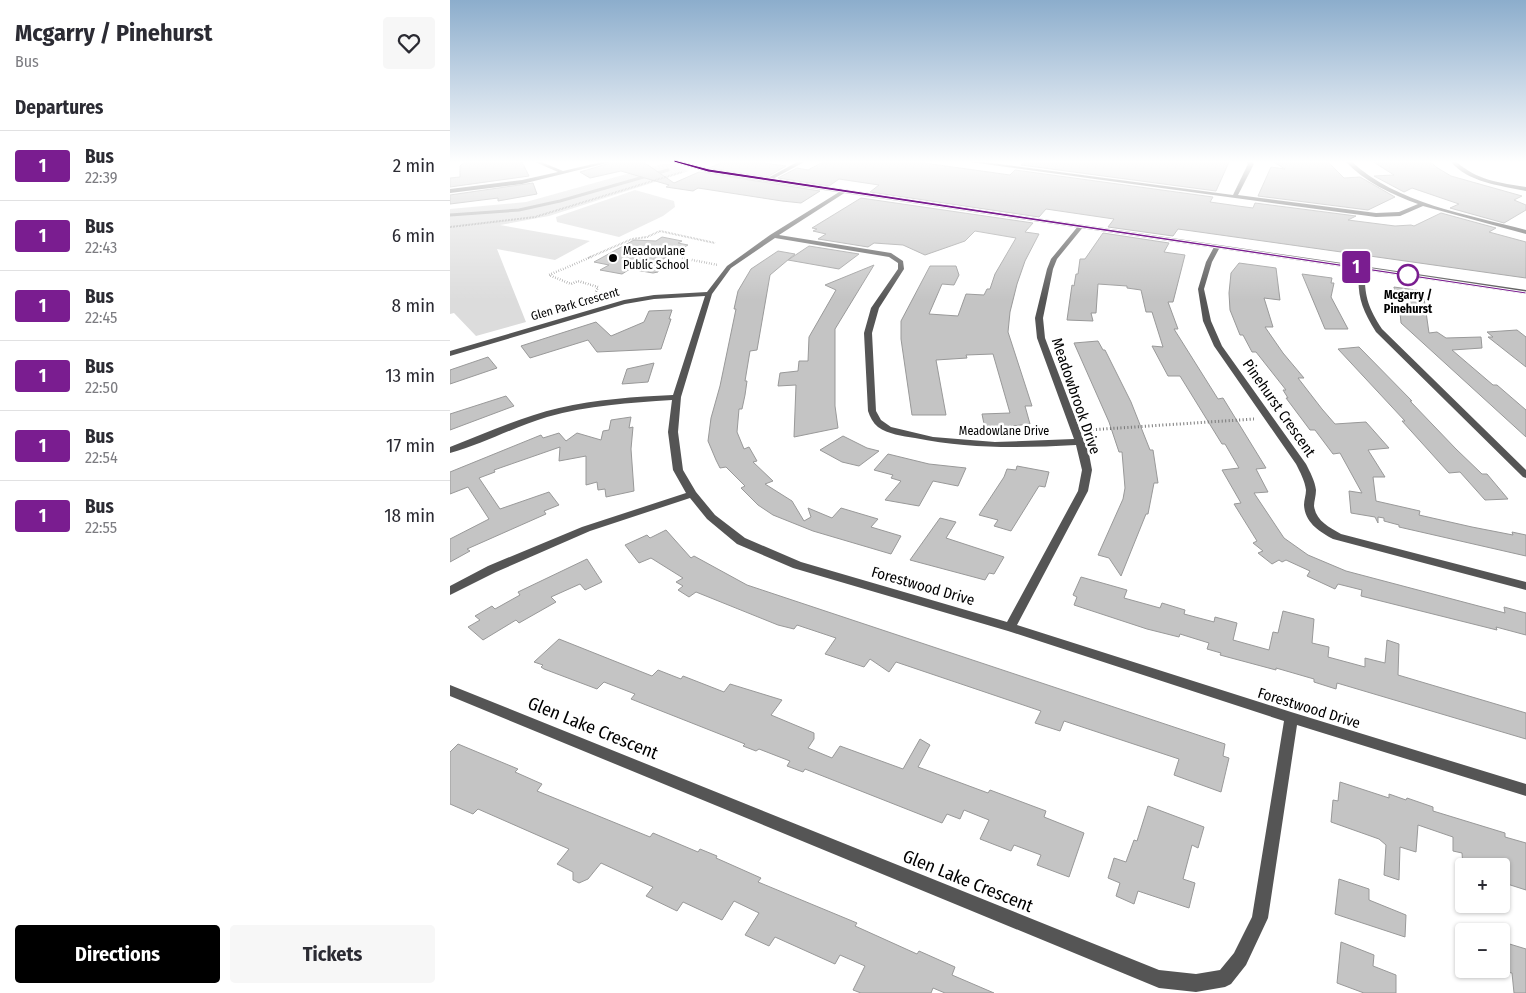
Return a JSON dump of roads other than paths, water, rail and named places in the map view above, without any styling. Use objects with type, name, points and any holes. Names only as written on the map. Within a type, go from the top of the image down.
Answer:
[{"type":"street","name":"Forestwood Drive","points":[[818,207],[772,236],[729,267],[709,294],[677,397],[673,432],[678,470],[692,494],[711,517],[741,541],[797,565],[1010,627],[1291,718],[1526,790]]},
{"type":"street","points":[[955,207],[1526,292]]},
{"type":"street","points":[[1321,207],[1387,216],[1400,214],[1415,207]]},
{"type":"street","points":[[1439,207],[1526,232]]},
{"type":"street","name":"Meadowbrook Drive","points":[[1010,627],[1083,491],[1087,470],[1079,442],[1041,338],[1039,318],[1054,259],[1081,226]]},
{"type":"street","name":"Meadowlane Drive","points":[[772,236],[891,255],[901,262],[901,269],[875,308],[868,333],[872,411],[873,418],[879,425],[891,431],[947,444],[982,446],[1079,442]]},
{"type":"street","name":"Pinehurst Crescent","points":[[1217,247],[1209,262],[1202,289],[1207,321],[1218,346],[1271,420],[1308,479],[1310,491],[1309,505],[1312,517],[1322,528],[1352,543],[1526,586]]},
{"type":"street","points":[[1362,268],[1360,290],[1364,307],[1379,330],[1526,475]]},
{"type":"street","name":"Glen Park Crescent","points":[[450,354],[624,302],[654,297],[709,294]]},
{"type":"street","points":[[450,450],[544,415],[569,409],[599,404],[677,397]]},
{"type":"street","points":[[450,591],[492,569],[586,529],[692,494]]},
{"type":"street","name":"Glen Lake Crescent","points":[[450,690],[1159,979],[1196,983],[1225,978],[1240,959],[1260,918],[1291,718]]},
{"type":"waterway","points":[[450,215],[519,210],[531,207]]},
{"type":"place","name":"Meadowlane Public School","points":[[613,258]]},
{"type":"place","name":"Mcgarry / Pinehurst","points":[[1408,275]]}]
